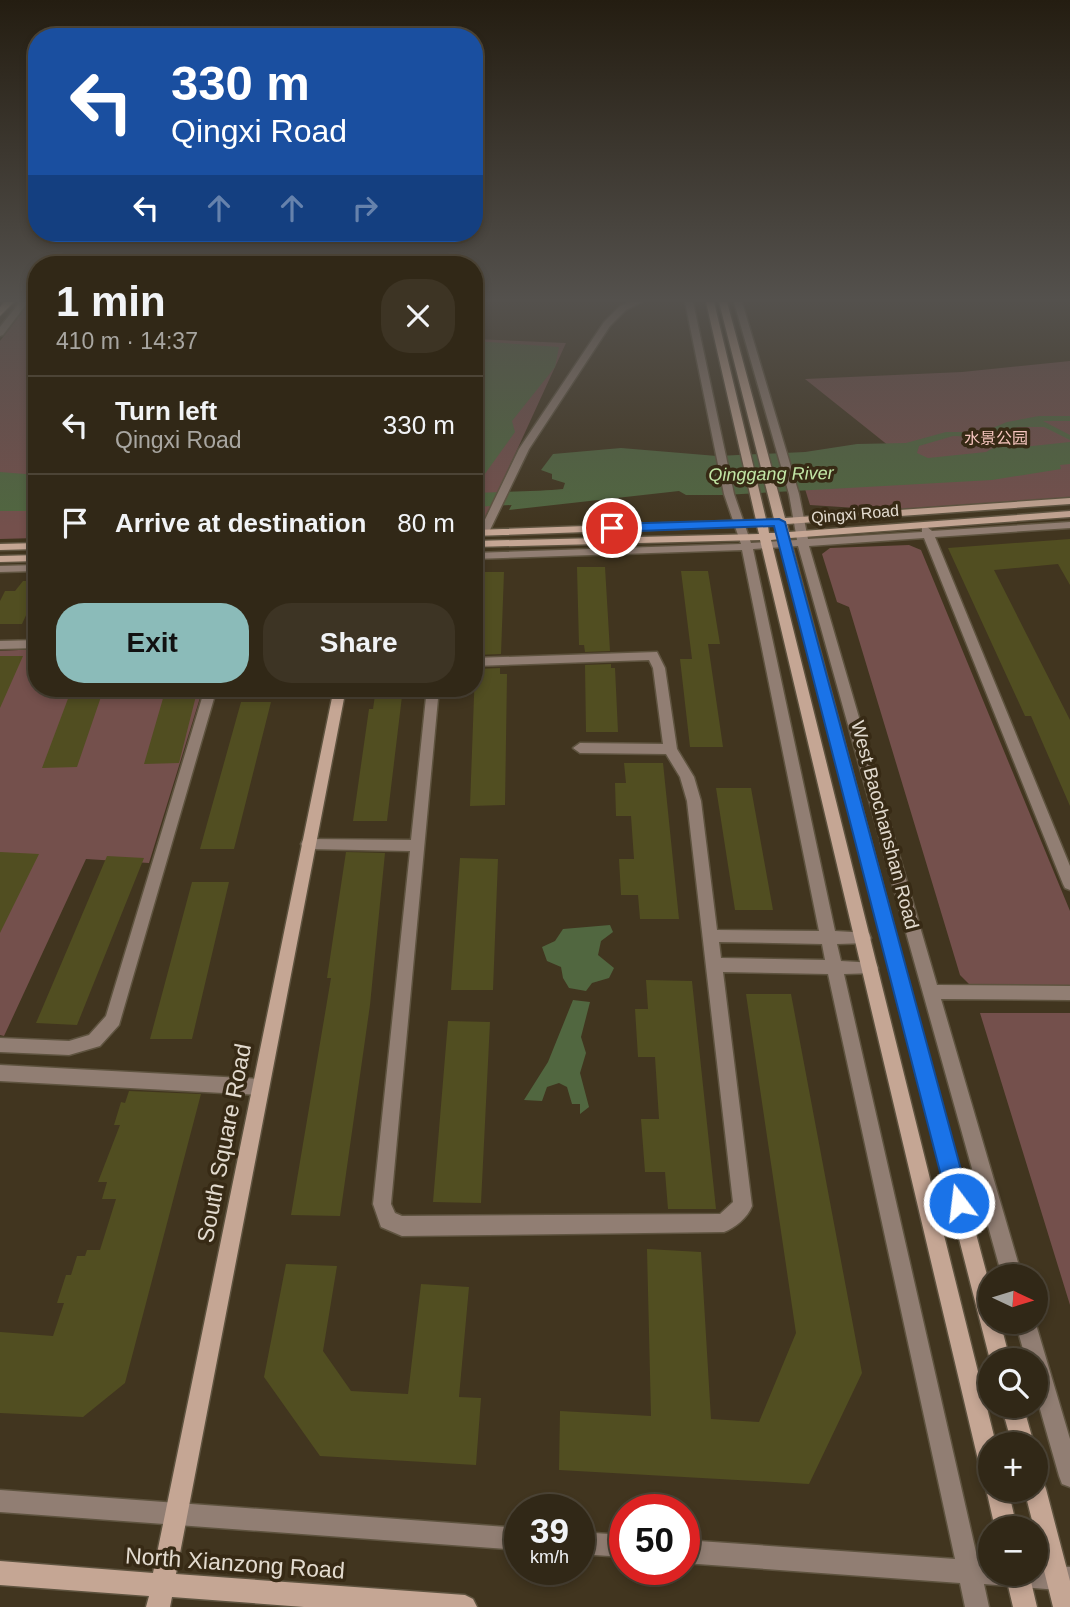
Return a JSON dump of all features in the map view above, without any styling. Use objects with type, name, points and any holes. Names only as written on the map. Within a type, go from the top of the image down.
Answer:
[{"type":"main road","points":[[727,377],[982,1432]]},
{"type":"main road","name":"West Baochanshan Road","points":[[742,377],[997,1348]]},
{"type":"main road","name":"Qingxi Road","points":[[483,544],[801,533],[1070,501]]},
{"type":"main road","name":"Qingxi Road","points":[[927,530],[1070,514]]},
{"type":"main road","name":"Qingxi Road","points":[[483,532],[744,536]]},
{"type":"main road","points":[[0,547],[28,546]]},
{"type":"main road","points":[[0,559],[28,558]]},
{"type":"main road","name":"South Square Road","points":[[158,1607],[338,697]]},
{"type":"main road","points":[[1039,1502],[1064,1579],[1065,1607]]},
{"type":"main road","name":"North Xianzong Road","points":[[0,1573],[465,1607]]},
{"type":"main road","points":[[1020,1586],[1025,1607]]},
{"type":"street","points":[[483,525],[524,449],[572,377]]},
{"type":"street","points":[[705,377],[729,494],[744,536],[828,937],[977,1607]]},
{"type":"street","points":[[760,377],[794,494],[801,533],[1009,1264]]},
{"type":"street","points":[[483,555],[801,533],[1070,525]]},
{"type":"street","points":[[927,530],[1070,884]]},
{"type":"street","points":[[0,569],[28,568]]},
{"type":"street","points":[[0,645],[28,644]]},
{"type":"street","points":[[432,697],[382,1204],[388,1220],[402,1226],[724,1223],[743,1206],[715,965],[694,801],[687,777],[670,749],[659,668],[653,655],[642,658],[483,662]]},
{"type":"street","points":[[0,1045],[69,1048],[94,1041],[113,1020],[208,697]]},
{"type":"street","points":[[580,748],[670,749]]},
{"type":"street","points":[[308,844],[418,846]]},
{"type":"street","points":[[711,936],[863,938]]},
{"type":"street","points":[[715,965],[870,968]]},
{"type":"street","points":[[931,992],[1070,993]]},
{"type":"street","points":[[0,1073],[260,1087]]},
{"type":"street","points":[[1029,1334],[1070,1476]]},
{"type":"street","points":[[0,1501],[504,1538]]},
{"type":"street","points":[[700,1552],[978,1572]]},
{"type":"green space","points":[[0,377],[28,377],[28,538],[0,539]]},
{"type":"green space","points":[[483,377],[550,377],[483,524]]},
{"type":"green space","name":"水景公园","points":[[1070,377],[1070,501],[919,512],[810,505],[795,457],[894,450],[805,379]]},
{"type":"green space","points":[[909,545],[921,550],[1070,911],[1070,986],[970,985],[960,975],[849,607],[837,602],[822,554],[830,548]]},
{"type":"green space","points":[[28,649],[28,697],[200,697],[149,863],[86,859],[4,1036],[0,1035],[0,651]]},
{"type":"green space","points":[[980,1013],[1070,1013],[1070,1305]]},
{"type":"water","points":[[483,377],[547,377],[512,421],[515,432],[483,476]]},
{"type":"water","points":[[1039,416],[1070,416],[1070,421],[1043,421],[1070,435],[1070,440],[1044,427],[1017,427],[1011,436],[1023,447],[1070,442],[1070,464],[1060,465],[1061,469],[992,480],[724,495],[686,495],[679,491],[509,510],[518,493],[563,489],[565,483],[552,479],[552,474],[541,470],[553,454],[621,448],[717,456],[805,452],[857,444],[906,443],[946,432],[983,432],[1007,422]],"holes":[[[953,436],[981,437],[990,442],[993,448],[986,452],[928,458],[917,453],[919,446]]]},
{"type":"water","points":[[0,472],[28,474],[28,511],[0,511]]},
{"type":"water","points":[[610,925],[613,932],[601,941],[598,955],[614,968],[609,978],[592,983],[586,991],[569,988],[561,967],[547,961],[542,947],[555,941],[563,929]]},
{"type":"water","points":[[573,1000],[590,1002],[581,1037],[586,1053],[580,1073],[589,1107],[580,1114],[580,1104],[572,1104],[567,1087],[559,1083],[547,1087],[542,1101],[524,1100],[548,1062]]},
{"type":"building","points":[[1070,539],[1070,585],[1058,564],[994,570],[1070,720],[1070,806],[1031,716],[1025,716],[948,548]]},
{"type":"building","points":[[577,567],[605,567],[610,651],[585,652],[584,645],[579,645]]},
{"type":"building","points":[[681,571],[708,571],[720,644],[708,644],[723,747],[690,747],[680,659],[692,659]]},
{"type":"building","points":[[483,572],[504,572],[501,654],[483,655]]},
{"type":"building","points":[[23,581],[28,581],[28,611],[22,624],[0,624],[0,601],[5,591],[15,591]]},
{"type":"building","points":[[0,656],[23,656],[0,708]]},
{"type":"building","points":[[611,664],[611,668],[615,668],[618,732],[586,732],[585,665]]},
{"type":"building","points":[[500,668],[500,674],[507,674],[505,805],[470,806],[474,697],[483,697],[483,669]]},
{"type":"building","points":[[69,697],[101,697],[77,767],[42,768]]},
{"type":"building","points":[[163,697],[196,697],[179,763],[144,764]]},
{"type":"building","points":[[375,697],[402,697],[387,821],[353,821],[369,709],[373,709]]},
{"type":"building","points":[[241,702],[271,702],[234,849],[200,849]]},
{"type":"building","points":[[624,763],[663,763],[679,919],[640,919],[638,895],[621,895],[619,859],[634,859],[631,816],[616,816],[615,783],[626,783]]},
{"type":"building","points":[[716,788],[751,788],[773,910],[735,910]]},
{"type":"building","points":[[0,852],[39,854],[0,933]]},
{"type":"building","points":[[346,852],[385,853],[370,1005],[340,1216],[291,1215],[331,978],[327,978]]},
{"type":"building","points":[[107,856],[144,858],[77,1025],[36,1023]]},
{"type":"building","points":[[460,858],[498,859],[493,990],[451,990]]},
{"type":"building","points":[[192,882],[229,882],[192,1039],[150,1039]]},
{"type":"building","points":[[646,980],[692,981],[716,1209],[668,1209],[665,1172],[645,1172],[641,1119],[659,1119],[655,1057],[638,1057],[635,1009],[648,1009]]},
{"type":"building","points":[[746,994],[791,994],[862,1373],[809,1484],[559,1470],[560,1411],[651,1416],[647,1249],[701,1252],[711,1419],[759,1422],[796,1333]]},
{"type":"building","points":[[448,1021],[490,1022],[481,1203],[433,1202]]},
{"type":"building","points":[[129,1091],[201,1094],[125,1383],[83,1417],[0,1413],[0,1332],[53,1336],[64,1303],[57,1303],[66,1275],[71,1275],[77,1256],[85,1256],[87,1250],[100,1250],[116,1199],[102,1199],[107,1182],[98,1182],[120,1125],[114,1125],[121,1102],[125,1103]]},
{"type":"building","points":[[286,1264],[337,1266],[323,1351],[351,1391],[408,1394],[421,1284],[469,1287],[459,1397],[481,1398],[476,1465],[320,1456],[264,1377]]},
{"type":"waterway","name":"Qinggang River","points":[[483,500],[560,497]]},
{"type":"route","points":[[612,528],[779,522],[959,1203]]}]
